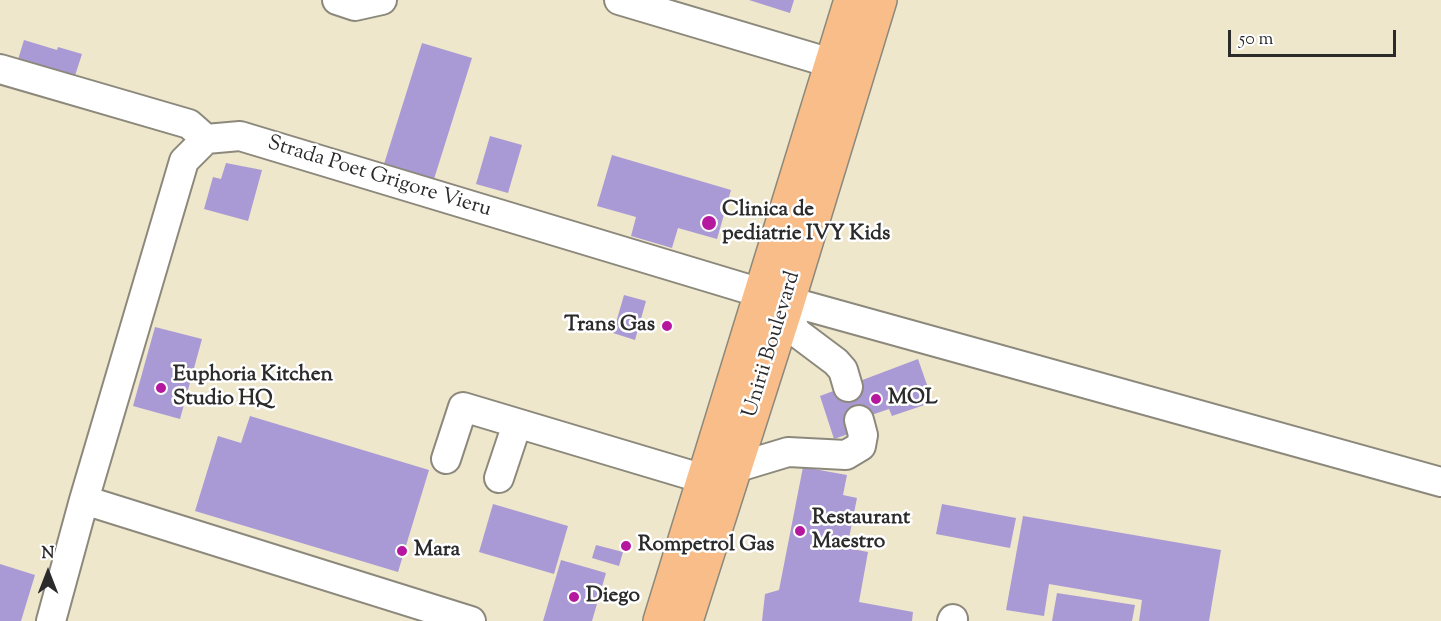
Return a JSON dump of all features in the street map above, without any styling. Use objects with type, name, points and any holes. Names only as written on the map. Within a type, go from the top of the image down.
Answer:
[{"type":"main road","name":"Unirii Boulevard","points":[[686,621],[735,468],[778,301],[831,63],[851,0]]},
{"type":"main road","name":"Unirii Boulevard","points":[[660,621],[704,479],[778,301],[880,0]]},
{"type":"street","points":[[337,0],[355,6],[381,0]]},
{"type":"street","points":[[619,0],[831,63]]},
{"type":"street","points":[[0,69],[189,124],[206,139],[184,161],[84,500],[51,621]]},
{"type":"street","name":"Strada Poet Grigore Vieru","points":[[206,139],[240,136],[778,301],[1441,482]]},
{"type":"street","points":[[778,301],[796,332],[836,362],[843,370],[848,387]]},
{"type":"street","points":[[446,459],[463,407],[704,479]]},
{"type":"street","points":[[735,468],[788,452],[846,454],[861,446],[863,435],[859,420]]},
{"type":"street","points":[[500,478],[518,423]]},
{"type":"street","points":[[84,500],[471,621]]},
{"type":"building","points":[[749,0],[794,0],[790,13]]},
{"type":"building","points":[[24,40],[57,50],[58,47],[82,54],[72,85],[16,66]]},
{"type":"building","points":[[422,43],[472,58],[434,179],[384,164]]},
{"type":"building","points":[[490,136],[522,145],[508,193],[476,184]]},
{"type":"building","points":[[612,155],[731,190],[717,239],[678,228],[672,248],[631,236],[636,217],[597,206]]},
{"type":"building","points":[[226,163],[262,170],[248,221],[204,209],[213,177],[221,179]]},
{"type":"building","points":[[624,295],[646,301],[635,340],[613,333]]},
{"type":"building","points":[[155,327],[202,339],[180,419],[133,406]]},
{"type":"building","name":"MOL","points":[[918,359],[933,402],[892,416],[889,409],[854,421],[857,431],[834,439],[820,396]]},
{"type":"building","points":[[250,416],[429,470],[398,572],[195,511],[218,436],[241,443]]},
{"type":"building","points":[[803,467],[847,475],[843,495],[857,498],[847,548],[868,552],[859,602],[913,612],[912,621],[762,621],[765,594],[779,590]]},
{"type":"building","points":[[493,504],[568,526],[554,574],[479,552]]},
{"type":"building","points":[[942,504],[1016,518],[1010,548],[936,534]]},
{"type":"building","points":[[1023,516],[1221,550],[1209,621],[1139,621],[1142,600],[1049,584],[1044,616],[1006,610]]},
{"type":"building","points":[[596,545],[623,552],[619,566],[592,558]]},
{"type":"building","name":"Diego","points":[[561,560],[606,573],[592,621],[543,621]]},
{"type":"building","points":[[0,564],[35,575],[21,621],[0,621]]},
{"type":"building","points":[[1057,593],[1135,605],[1132,621],[1052,621]]},
{"type":"place","name":"Clinica de pediatrie IVY Kids","points":[[709,223]]},
{"type":"place","name":"Trans Gas","points":[[667,326]]},
{"type":"place","name":"Euphoria Kitchen Studio HQ","points":[[161,388]]},
{"type":"place","name":"MOL","points":[[876,399]]},
{"type":"place","name":"Restaurant Maestro","points":[[800,531]]},
{"type":"place","name":"Rompetrol Gas","points":[[626,546]]},
{"type":"place","name":"Mara","points":[[402,551]]},
{"type":"place","name":"Diego","points":[[574,597]]}]
